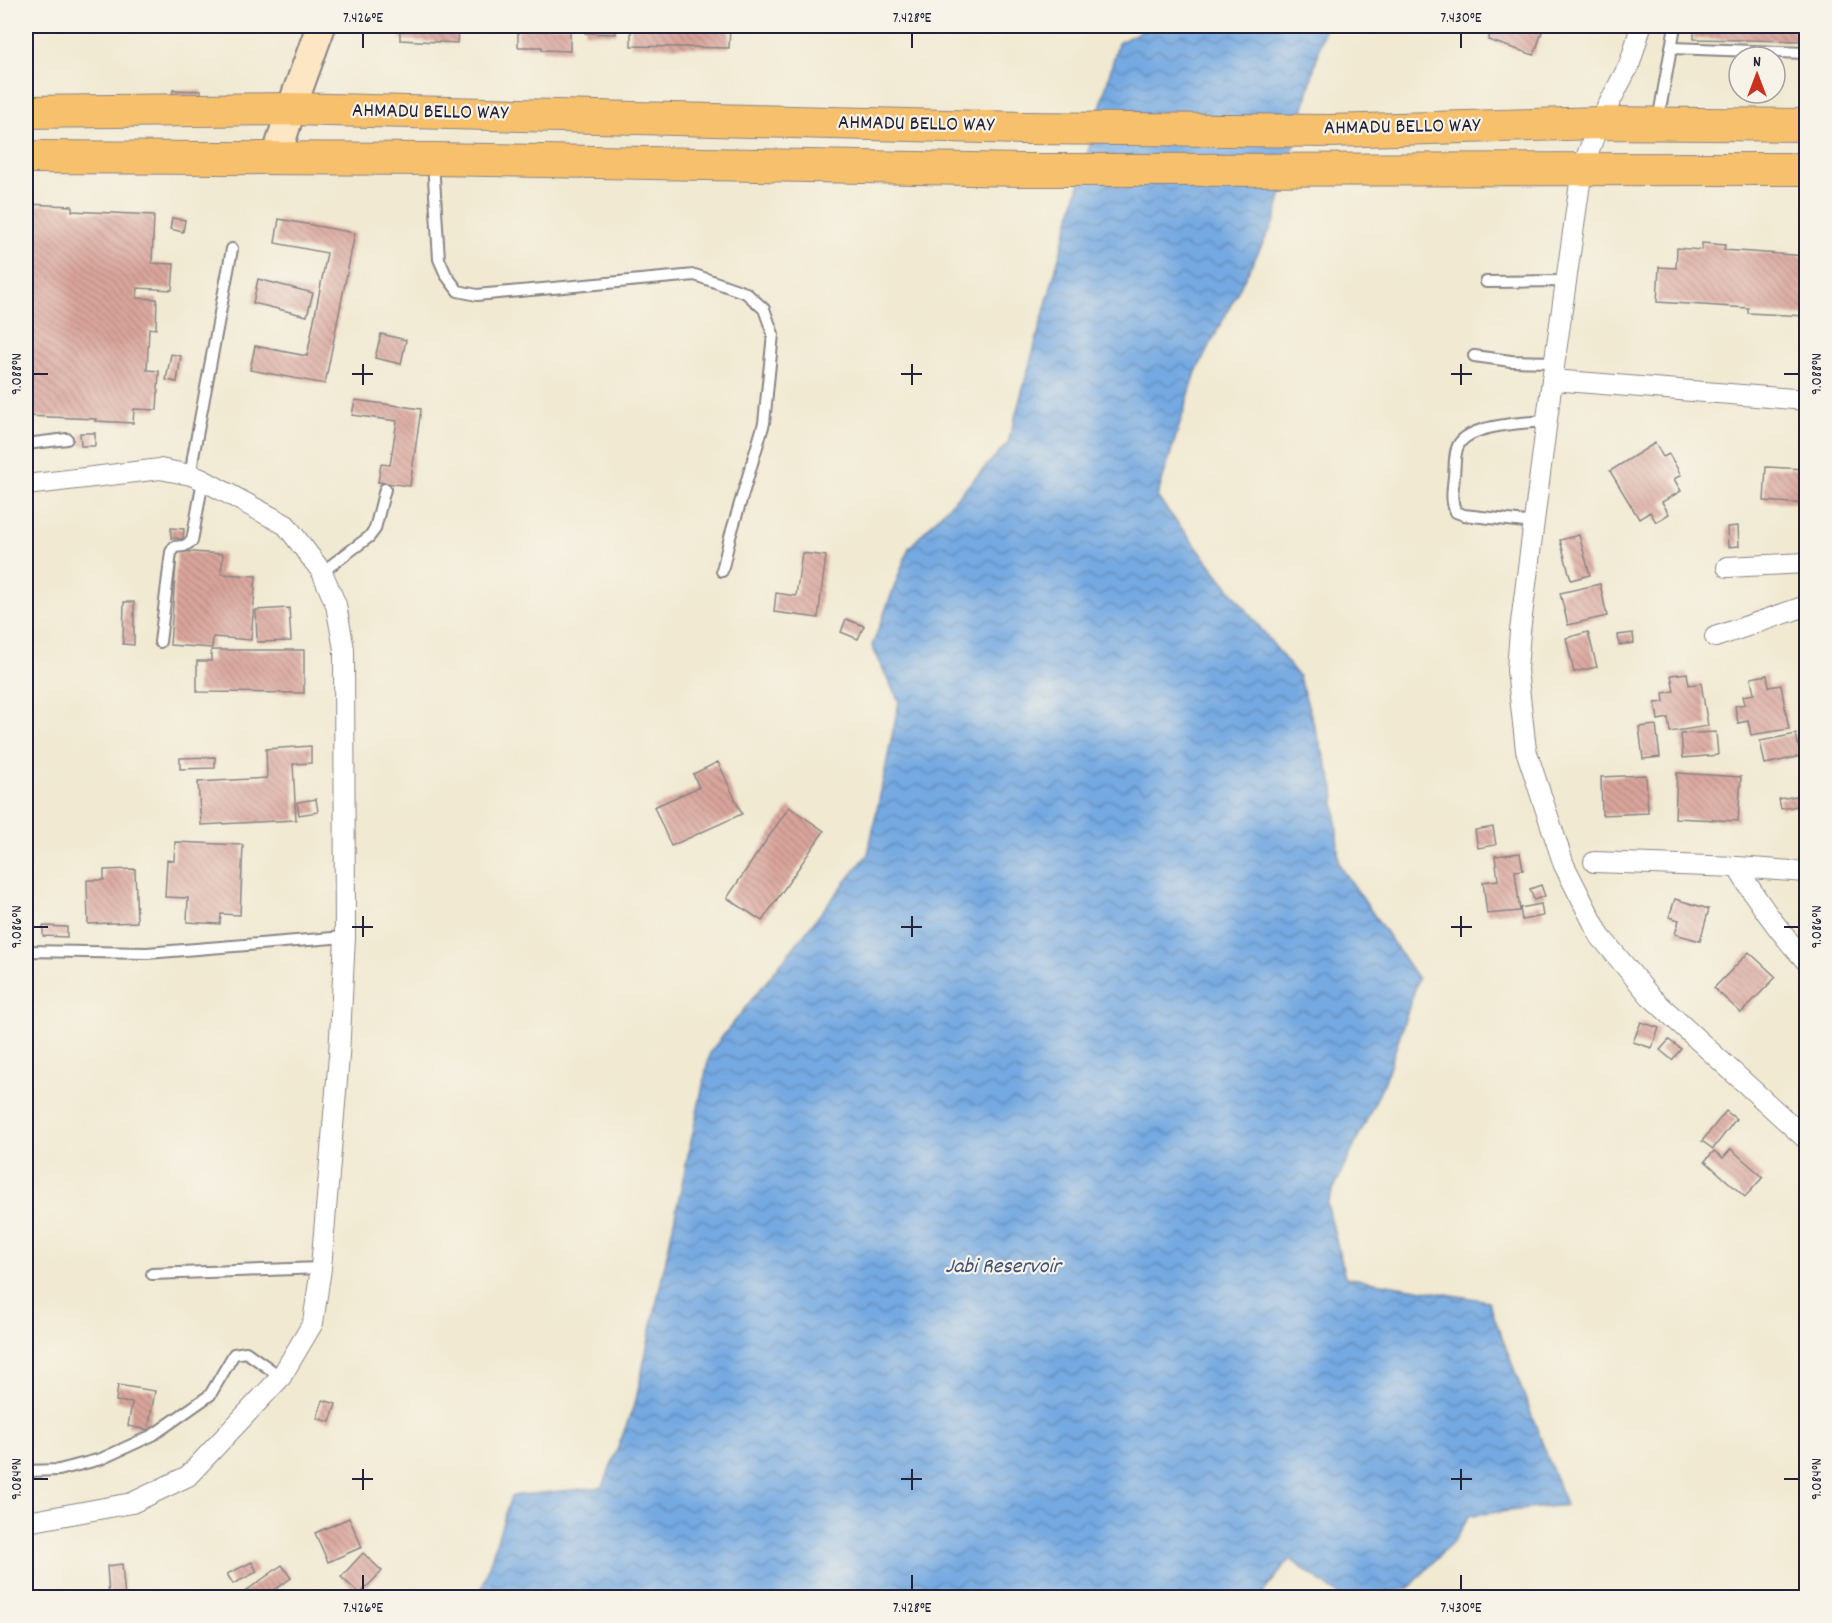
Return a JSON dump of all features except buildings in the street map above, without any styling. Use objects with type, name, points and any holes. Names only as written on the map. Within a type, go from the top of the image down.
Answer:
[{"type":"main road","name":"AHMADU BELLO WAY","points":[[26,112],[291,109],[1023,128],[1329,131],[1599,123],[1806,124]]},
{"type":"main road","name":"AHMADU BELLO WAY","points":[[26,157],[433,159],[1023,170],[1806,169]]},
{"type":"street","points":[[276,158],[321,26]]},
{"type":"street","points":[[1641,26],[1630,63],[1599,123],[1582,169],[1565,281],[1520,631],[1517,670],[1526,750],[1564,865],[1600,936],[1650,996],[1806,1139]]},
{"type":"street","points":[[1554,371],[1806,400]]},
{"type":"street","points":[[26,485],[160,469],[197,477],[286,525],[322,572],[336,605],[344,649],[345,937],[339,1056],[321,1268],[313,1323],[281,1377],[188,1476],[132,1503],[33,1521],[26,1520]]},
{"type":"street","points":[[1727,567],[1806,562]]},
{"type":"street","points":[[1715,637],[1806,606]]},
{"type":"street","points":[[1594,862],[1806,872]]},
{"type":"street","points":[[1737,867],[1752,894],[1785,938],[1806,961]]},
{"type":"lane","points":[[1657,124],[1676,26]]},
{"type":"lane","points":[[1671,48],[1806,53]]},
{"type":"lane","points":[[433,159],[439,259],[446,275],[458,291],[477,295],[695,275],[746,293],[765,309],[773,334],[765,423],[730,537],[723,571]]},
{"type":"lane","points":[[160,642],[171,552],[174,547],[192,542],[197,477],[193,457],[232,249]]},
{"type":"lane","points":[[1486,282],[1565,281]]},
{"type":"lane","points":[[1474,356],[1511,361],[1554,371]]},
{"type":"lane","points":[[1534,523],[1464,515],[1456,512],[1452,504],[1456,458],[1459,444],[1467,435],[1482,429],[1547,421]]},
{"type":"lane","points":[[26,444],[67,439]]},
{"type":"lane","points":[[322,572],[369,537],[375,529],[385,489]]},
{"type":"lane","points":[[26,951],[147,953],[345,937]]},
{"type":"lane","points":[[152,1274],[321,1268]]},
{"type":"lane","points":[[26,1471],[59,1470],[101,1459],[153,1435],[210,1395],[234,1354],[246,1352],[281,1377]]},
{"type":"water","name":"Jabi Reservoir","points":[[1151,26],[1325,26],[1275,220],[1196,372],[1157,497],[1299,677],[1334,788],[1339,864],[1418,979],[1385,1081],[1327,1203],[1345,1277],[1488,1301],[1566,1505],[1470,1515],[1455,1539],[1408,1589],[1342,1597],[1290,1559],[1259,1598],[479,1598],[511,1496],[603,1487],[636,1400],[710,1052],[868,854],[899,702],[872,646],[909,548],[1008,443],[1118,43]]}]
